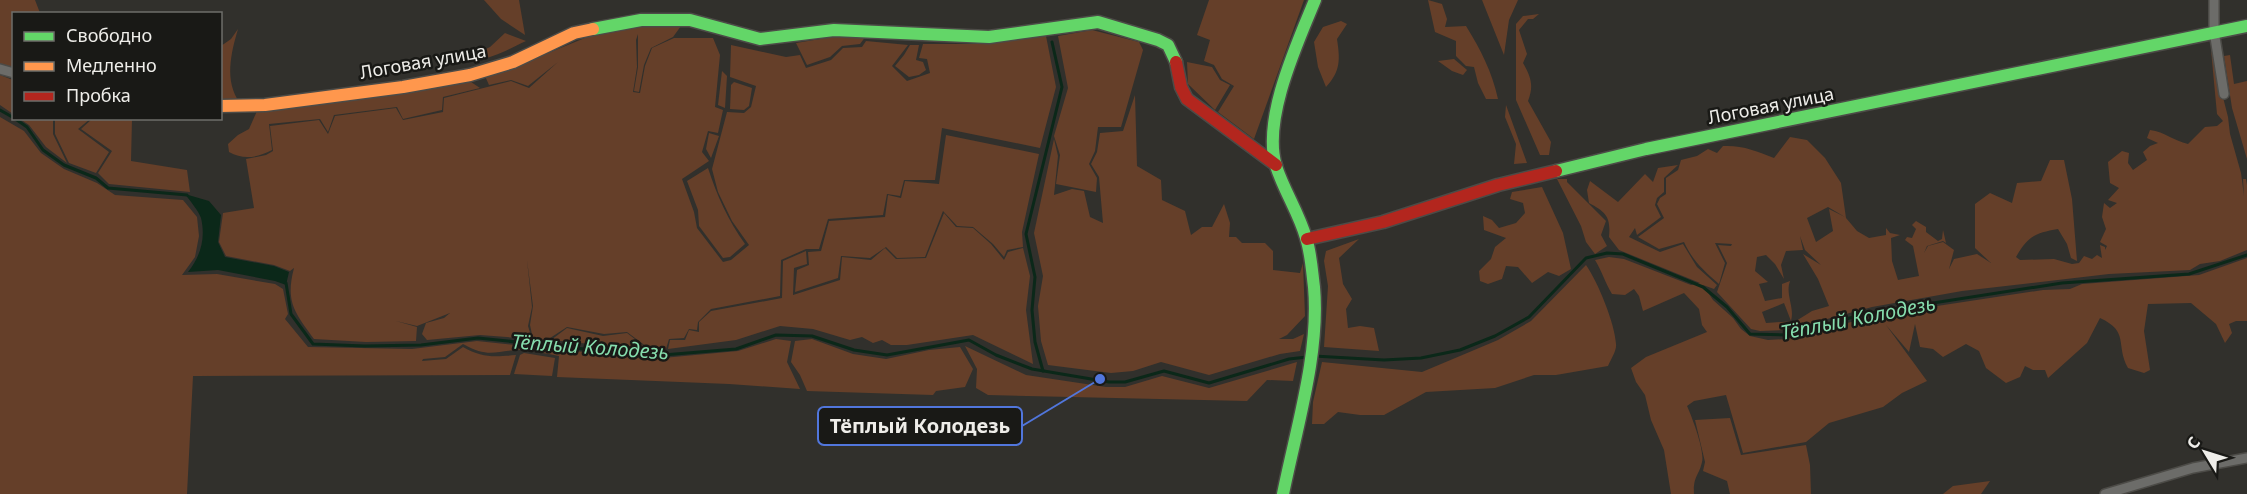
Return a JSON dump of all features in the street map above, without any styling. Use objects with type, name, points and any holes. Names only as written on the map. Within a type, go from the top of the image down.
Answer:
[{"type":"street","points":[[1283,494],[1293,434],[1314,344],[1314,289],[1307,239],[1276,165],[1275,116],[1293,52],[1315,0]]},
{"type":"street","points":[[2214,0],[2214,31],[2224,94]]},
{"type":"street","name":"Логовая улица","points":[[222,105],[265,105],[403,87],[470,75],[513,62],[574,33],[641,20],[690,20],[760,39],[834,30],[990,37],[1098,22],[1168,45],[1175,57],[1181,87],[1187,99],[1276,165]]},
{"type":"street","name":"Логовая улица","points":[[1307,239],[1383,222],[1498,185],[1646,150],[2247,26]]},
{"type":"street","points":[[2105,494],[2193,468],[2247,458]]},
{"type":"shaded area","points":[[0,0],[35,0],[40,12],[12,12],[12,71],[0,66]]},
{"type":"shaded area","points":[[484,0],[519,0],[525,35],[501,19]]},
{"type":"shaded area","points":[[1209,0],[1304,0],[1254,139],[1218,112],[1234,86],[1222,79],[1214,65],[1204,61],[1210,40],[1197,35]]},
{"type":"shaded area","points":[[1428,0],[1442,4],[1447,19],[1445,27],[1466,26],[1485,61],[1498,99],[1486,99],[1478,83],[1474,67],[1466,66],[1456,56],[1456,41],[1435,32]]},
{"type":"shaded area","points":[[1482,0],[1518,0],[1509,20],[1504,55]]},
{"type":"shaded area","points":[[1539,14],[1533,19],[1528,19],[1519,30],[1527,54],[1523,63],[1531,82],[1528,101],[1551,142],[1549,155],[1540,155],[1516,100],[1516,24],[1523,16]]},
{"type":"shaded area","points":[[1341,21],[1347,24],[1337,39],[1339,53],[1337,70],[1326,87],[1318,67],[1314,42],[1323,27]]},
{"type":"shaded area","points":[[655,24],[681,26],[673,37],[651,48],[644,65],[639,92],[634,91],[638,67],[638,34],[636,40],[637,67],[633,92],[640,93],[645,66],[652,48],[674,38],[713,38],[720,55],[715,107],[723,110],[718,133],[708,131],[702,152],[709,161],[682,179],[694,212],[697,228],[723,262],[731,260],[749,245],[732,221],[718,192],[712,169],[727,112],[744,113],[751,107],[756,86],[730,77],[731,45],[786,57],[800,55],[806,68],[831,60],[843,48],[862,47],[866,41],[908,45],[892,66],[907,81],[930,73],[927,59],[919,58],[923,44],[983,44],[1046,36],[1056,87],[1040,148],[942,128],[935,180],[904,180],[900,196],[887,194],[883,215],[828,219],[819,249],[806,249],[781,260],[780,296],[711,309],[698,322],[697,330],[689,329],[684,338],[669,339],[666,349],[651,350],[627,332],[604,334],[567,327],[547,340],[533,339],[530,325],[533,306],[527,260],[532,307],[528,326],[532,339],[480,335],[427,340],[422,334],[426,323],[444,318],[450,313],[417,326],[396,321],[417,327],[416,341],[366,342],[314,339],[297,314],[291,299],[291,280],[294,268],[290,271],[274,265],[226,256],[219,242],[223,213],[254,208],[246,159],[266,155],[273,151],[270,126],[319,120],[328,134],[335,116],[396,108],[403,120],[443,112],[444,98],[511,81],[529,88],[558,62],[528,86],[511,80],[489,85],[485,76],[519,65],[597,33]]},
{"type":"shaded area","points":[[238,29],[231,57],[230,76],[240,103],[222,103],[222,45],[231,39]]},
{"type":"shaded area","points":[[1092,30],[1139,42],[1143,50],[1121,127],[1098,127],[1095,151],[1089,164],[1097,178],[1096,192],[1056,184],[1060,155],[1054,136],[1068,88],[1058,36]]},
{"type":"shaded area","points":[[505,33],[526,41],[490,57],[467,58],[490,47]]},
{"type":"shaded area","points":[[838,36],[866,36],[860,44],[842,46],[830,57],[807,65],[796,43]]},
{"type":"shaded area","points":[[910,45],[919,45],[916,60],[923,62],[926,70],[919,75],[909,77],[895,66]]},
{"type":"shaded area","points":[[2211,50],[2241,173],[2244,196],[2243,179],[2246,179],[2247,250],[2220,261],[2200,264],[2190,270],[2109,274],[1962,291],[1872,307],[1786,330],[1760,331],[1751,329],[1717,292],[1727,263],[1718,245],[1731,246],[1732,244],[1715,243],[1725,263],[1719,284],[1699,265],[1684,242],[1659,249],[1638,237],[1664,218],[1657,204],[1666,194],[1666,178],[1678,170],[1681,160],[1697,156],[1708,149],[1717,153],[1723,146],[1743,148],[1774,158],[1790,137],[1807,140],[1825,158],[1841,183],[1846,218],[1857,231],[1869,238],[1886,235],[1886,228],[1890,233],[1900,235],[1891,238],[1892,261],[1898,280],[1919,276],[1913,246],[1905,240],[1907,237],[1912,238],[1916,229],[1912,225],[1916,221],[1926,227],[1926,232],[1938,241],[1942,239],[1943,230],[1946,243],[1943,241],[1927,246],[1924,253],[1928,246],[1943,242],[1954,250],[1949,269],[1954,259],[1977,254],[1991,263],[1975,248],[1975,204],[1990,193],[2012,203],[2017,183],[2041,181],[2050,160],[2064,160],[2072,199],[2077,261],[2071,258],[2067,244],[2058,229],[2043,232],[2028,240],[2016,257],[2020,260],[2054,259],[2072,264],[2079,263],[2084,256],[2092,259],[2097,255],[2102,258],[2100,245],[2105,247],[2105,250],[2107,246],[2100,242],[2106,229],[2102,217],[2104,203],[2110,208],[2117,203],[2108,200],[2119,188],[2110,183],[2108,162],[2122,151],[2129,153],[2128,163],[2133,170],[2147,160],[2143,152],[2158,143],[2147,138],[2150,130],[2188,144],[2205,127],[2217,126],[2223,121],[2217,114]],"holes":[[[1828,207],[1845,217],[1829,209],[1833,231],[1816,242],[1807,218]],[[1800,236],[1805,250],[1821,265],[1803,254],[1818,279],[1829,306],[1812,311],[1796,321],[1766,323],[1762,312],[1784,303],[1791,321],[1790,281],[1782,284],[1782,298],[1765,301],[1759,284],[1768,282],[1755,271],[1757,257],[1766,255],[1784,279],[1781,265],[1786,251],[1803,250]]]},
{"type":"shaded area","points":[[2230,55],[2234,84],[2247,81],[2247,159],[2232,108],[2224,56]]},
{"type":"shaded area","points":[[1454,59],[1467,70],[1463,75],[1452,71],[1438,61]]},
{"type":"shaded area","points":[[1187,62],[1212,67],[1220,80],[1230,85],[1215,110],[1188,84]]},
{"type":"shaded area","points":[[722,71],[727,76],[725,108],[718,105]]},
{"type":"shaded area","points":[[0,75],[12,80],[12,113],[0,105]]},
{"type":"shaded area","points":[[471,82],[480,88],[443,97],[442,110],[403,119],[397,107],[334,115],[328,132],[320,119],[269,124],[272,150],[250,157],[229,152],[228,144],[249,129],[257,111],[404,93]]},
{"type":"shaded area","points":[[734,82],[752,88],[749,106],[744,110],[730,109],[731,85]]},
{"type":"shaded area","points":[[1135,95],[1137,166],[1161,180],[1162,200],[1185,211],[1191,235],[1202,227],[1212,227],[1224,204],[1230,223],[1229,237],[1236,237],[1242,243],[1265,243],[1273,251],[1273,270],[1300,273],[1303,263],[1305,316],[1287,335],[1279,339],[1293,339],[1304,334],[1300,351],[1280,354],[1209,375],[1161,362],[1133,371],[1111,373],[1048,365],[1041,341],[1038,306],[1043,276],[1034,233],[1054,139],[1058,156],[1054,195],[1072,189],[1084,191],[1090,217],[1103,223],[1099,177],[1091,164],[1097,152],[1100,133],[1123,131]]},
{"type":"shaded area","points":[[1506,105],[1527,163],[1514,164],[1516,144],[1505,117]]},
{"type":"shaded area","points":[[0,117],[24,131],[41,153],[64,169],[97,183],[115,195],[183,200],[197,217],[199,236],[195,257],[182,275],[217,274],[275,284],[283,289],[288,314],[285,319],[308,347],[412,349],[477,341],[652,359],[738,351],[776,339],[791,341],[787,362],[800,389],[557,377],[559,356],[524,350],[487,353],[463,344],[445,357],[422,361],[446,359],[463,347],[488,356],[516,355],[510,375],[193,376],[187,494],[0,494]]},
{"type":"shaded area","points":[[22,120],[53,120],[53,134],[67,163],[46,147],[29,125]]},
{"type":"shaded area","points":[[55,120],[89,120],[78,129],[109,152],[96,173],[69,163],[55,134]]},
{"type":"shaded area","points":[[91,120],[132,120],[131,161],[187,170],[190,192],[109,184],[98,173],[112,151],[81,129]]},
{"type":"shaded area","points":[[709,133],[719,136],[711,158],[706,149]]},
{"type":"shaded area","points":[[946,135],[1039,154],[1022,232],[1023,247],[1007,250],[1004,257],[973,227],[957,226],[943,211],[925,257],[897,258],[886,247],[870,258],[841,256],[838,278],[795,292],[797,270],[809,265],[808,252],[821,251],[829,221],[885,217],[888,195],[901,198],[905,181],[939,184]]},
{"type":"shaded area","points":[[1678,165],[1664,178],[1664,192],[1657,198],[1655,205],[1661,217],[1637,235],[1635,228],[1629,237],[1660,252],[1683,244],[1697,267],[1717,285],[1714,289],[1703,285],[1713,300],[1750,336],[1768,340],[1786,339],[1878,315],[2043,290],[2070,289],[2082,284],[2199,275],[2247,258],[2247,321],[2236,321],[2229,324],[2232,333],[2225,343],[2216,324],[2191,303],[2148,304],[2144,331],[2150,370],[2144,373],[2128,368],[2124,360],[2119,334],[2115,328],[2100,318],[2087,343],[2048,378],[2045,370],[2033,370],[2025,366],[2020,377],[2006,383],[1986,368],[1979,351],[1966,344],[1943,357],[1933,349],[1920,347],[1915,324],[1909,352],[1886,325],[1927,381],[1902,393],[1883,407],[1829,423],[1806,442],[1743,453],[1726,395],[1694,401],[1687,406],[1700,442],[1702,462],[1695,480],[1694,494],[1671,494],[1664,450],[1651,420],[1645,395],[1636,382],[1631,368],[1646,357],[1707,332],[1702,325],[1699,309],[1684,293],[1643,311],[1639,296],[1634,289],[1625,295],[1612,294],[1595,260],[1609,257],[1624,259],[1691,285],[1700,283],[1619,250],[1609,237],[1606,216],[1600,209],[1589,203],[1587,190],[1590,181],[1618,202],[1645,174],[1653,182],[1658,168]]},
{"type":"shaded area","points":[[708,168],[724,208],[745,244],[730,257],[723,258],[699,226],[698,210],[687,181]]},
{"type":"shaded area","points":[[1557,179],[1567,179],[1567,182],[1606,221],[1601,235],[1607,246],[1595,254],[1586,242],[1581,226]]},
{"type":"shaded area","points":[[1542,187],[1563,233],[1571,269],[1559,276],[1548,272],[1532,283],[1518,267],[1506,266],[1502,279],[1488,284],[1480,281],[1479,271],[1491,259],[1495,247],[1506,238],[1484,230],[1483,216],[1492,220],[1499,228],[1516,223],[1525,213],[1523,203],[1510,199],[1512,192]]},
{"type":"shaded area","points":[[185,194],[209,201],[221,215],[218,242],[225,257],[274,266],[289,272],[286,285],[218,270],[188,272],[199,254],[203,233],[200,215]]},
{"type":"shaded area","points":[[944,213],[956,227],[973,228],[1004,260],[1008,252],[1023,248],[1030,276],[1026,310],[1033,364],[973,335],[907,345],[891,345],[882,340],[873,343],[862,337],[850,340],[813,329],[780,326],[736,340],[668,349],[670,340],[685,340],[689,330],[699,332],[699,322],[711,311],[782,298],[783,261],[806,251],[807,264],[794,268],[793,295],[840,280],[842,257],[871,260],[885,248],[896,259],[926,258]]},
{"type":"shaded area","points":[[1359,239],[1339,258],[1343,284],[1352,299],[1346,309],[1348,328],[1360,326],[1374,328],[1379,351],[1324,347],[1328,286],[1324,261],[1326,251]]},
{"type":"shaded area","points":[[1586,265],[1596,282],[1613,326],[1616,349],[1608,366],[1556,375],[1534,375],[1495,388],[1426,392],[1384,415],[1338,412],[1324,424],[1312,424],[1313,402],[1322,362],[1422,372],[1498,340],[1531,321]]},
{"type":"shaded area","points":[[567,328],[603,336],[627,333],[649,350],[551,340]]},
{"type":"shaded area","points":[[812,339],[853,354],[886,359],[929,350],[960,347],[973,369],[965,387],[936,391],[933,395],[807,391],[791,362],[795,341]]},
{"type":"shaded area","points":[[965,346],[1026,375],[1106,387],[1125,387],[1162,376],[1209,388],[1297,362],[1293,381],[1267,380],[1247,401],[988,395],[976,388],[977,369]]},
{"type":"shaded area","points":[[524,353],[555,358],[552,376],[514,374],[520,355]]},
{"type":"shaded area","points":[[1730,418],[1741,455],[1806,445],[1810,465],[1811,494],[1730,494],[1727,481],[1703,471],[1705,462],[1695,420]]},
{"type":"shaded area","points":[[1990,481],[1981,494],[1943,494],[1953,486]]},
{"type":"waterway","points":[[1043,371],[1035,342],[1032,310],[1035,277],[1026,234],[1062,87],[1052,42]]},
{"type":"waterway","name":"Тёплый Колодезь","points":[[0,110],[12,117]]},
{"type":"waterway","name":"Тёплый Колодезь","points":[[17,120],[27,127],[43,150],[64,165],[96,178],[108,188],[187,195]]},
{"type":"waterway","name":"Тёплый Колодезь","points":[[1314,356],[1384,360],[1421,358],[1460,350],[1495,336],[1529,317],[1586,258],[1607,253],[1623,254],[1703,287],[1727,307],[1750,334],[1785,335],[1869,313],[2062,283],[2189,274],[2247,255]]},
{"type":"waterway","name":"Тёплый Колодезь","points":[[286,283],[291,314],[313,344],[421,345],[478,338],[651,356],[736,349],[776,335],[812,336],[854,350],[887,355],[969,340],[996,355],[1032,369],[1109,382],[1125,382],[1164,371],[1209,383],[1289,359],[1307,357]]},
{"type":"traffic: fast","points":[[1283,494],[1306,391],[1314,338],[1315,312],[1309,250],[1276,166],[1273,147],[1274,126],[1277,104],[1291,59],[1315,0]]},
{"type":"traffic: fast","points":[[593,29],[641,20],[690,20],[760,39],[834,30],[989,37],[1098,22],[1168,45],[1176,62]]},
{"type":"traffic: fast","points":[[1556,171],[1646,149],[2247,26]]},
{"type":"traffic: slow","points":[[222,106],[265,105],[403,87],[470,75],[513,62],[574,33],[593,29]]},
{"type":"traffic: jam","points":[[1176,62],[1181,87],[1187,99],[1276,165]]},
{"type":"traffic: jam","points":[[1307,239],[1383,222],[1498,185],[1556,171]]},
{"type":"place","name":"Тёплый Колодезь","points":[[1100,379]]}]
